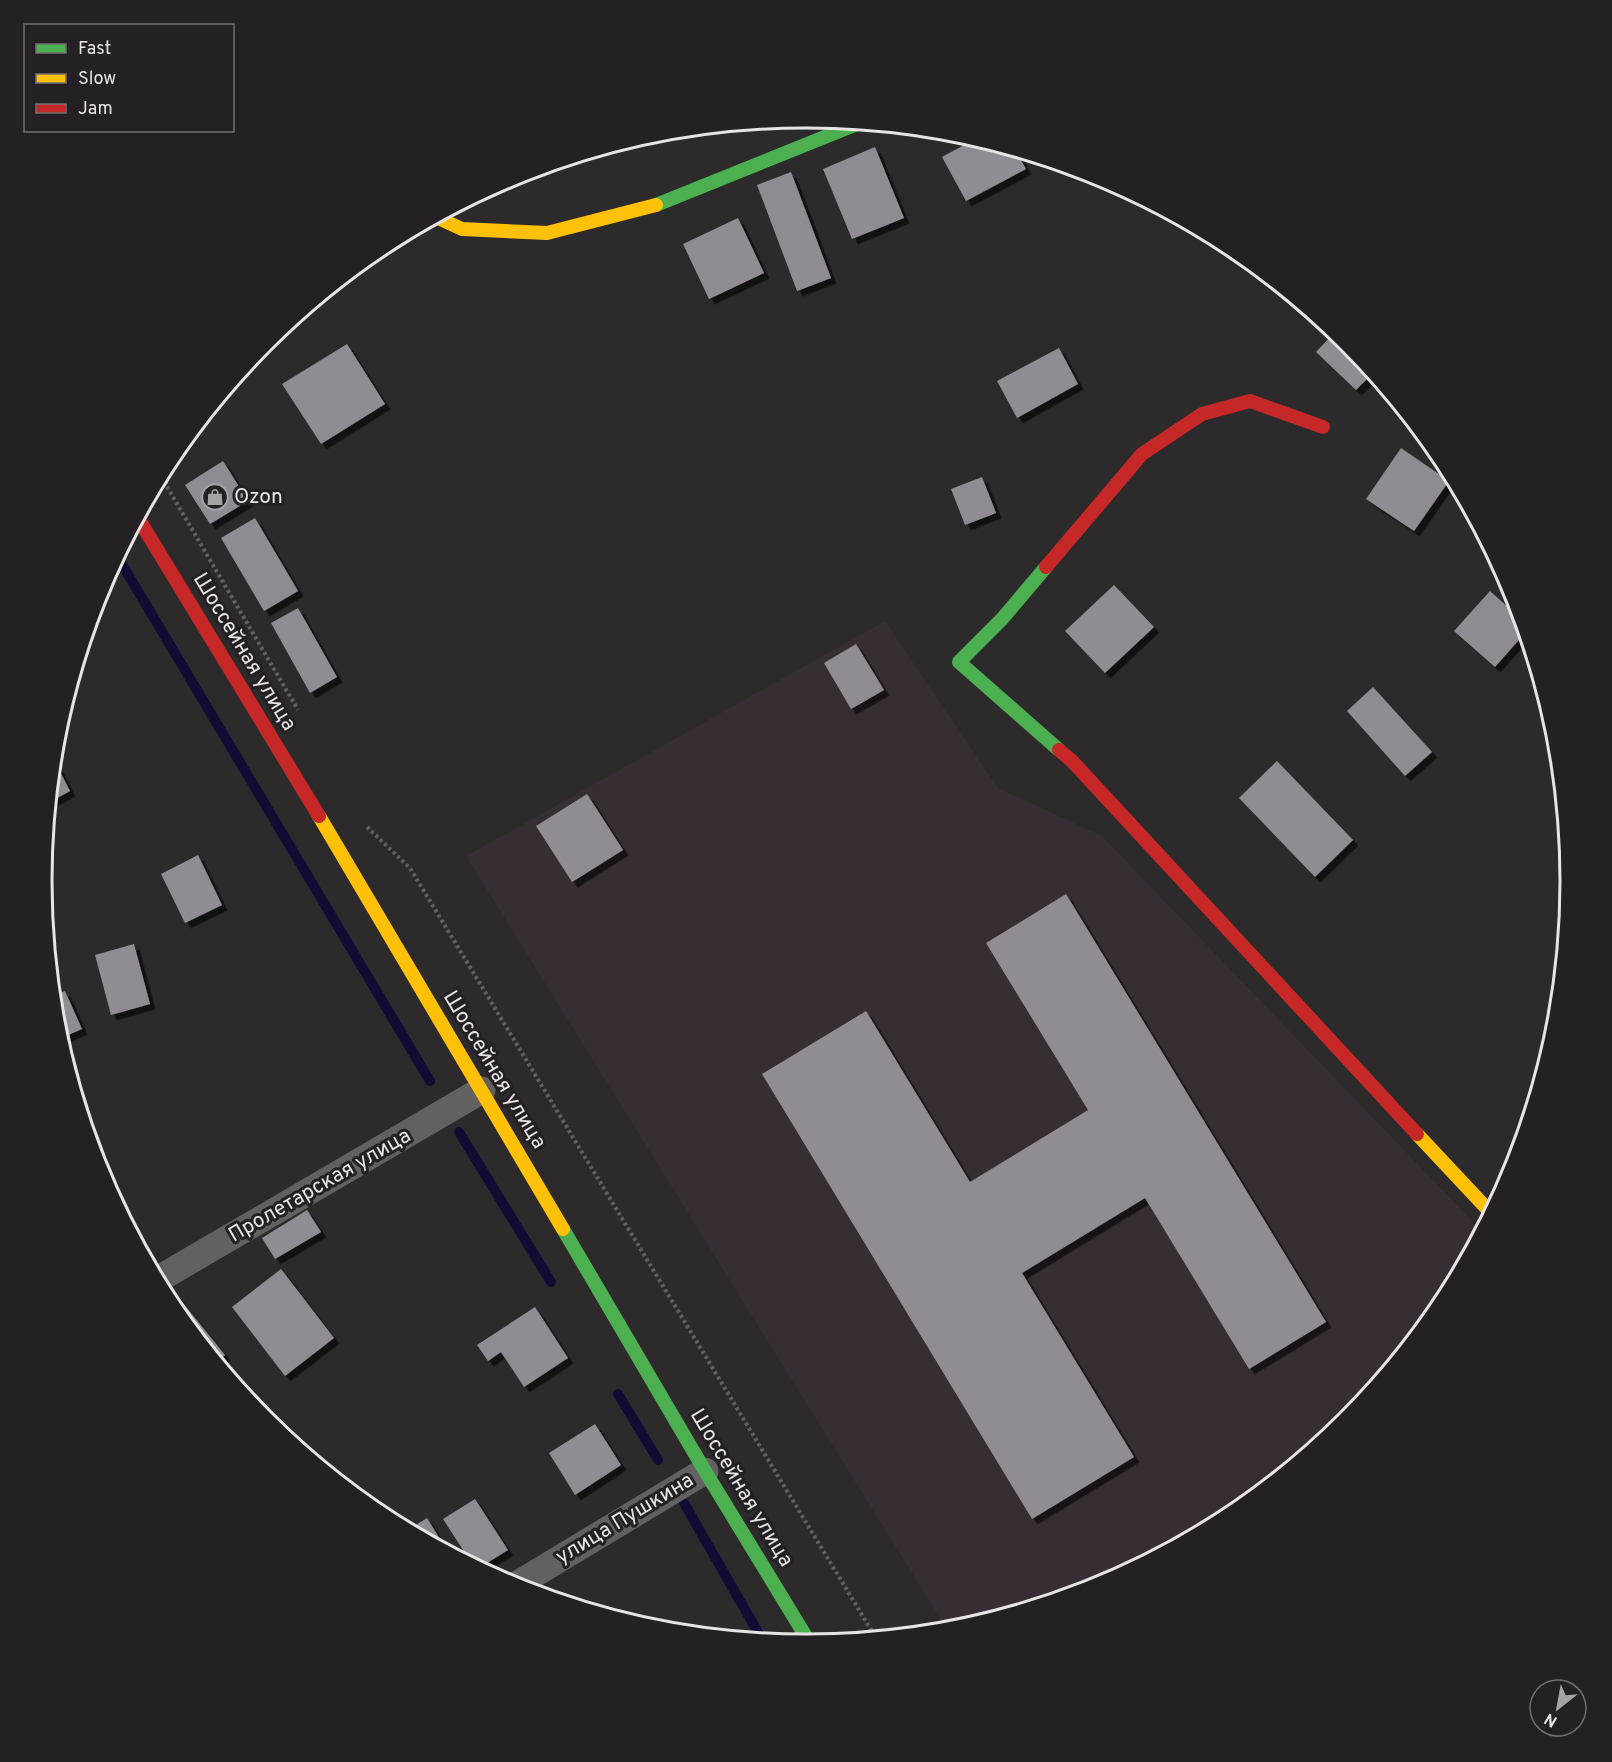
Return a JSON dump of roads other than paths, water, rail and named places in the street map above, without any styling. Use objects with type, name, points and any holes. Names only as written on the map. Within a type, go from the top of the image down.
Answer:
[{"type":"street","points":[[443,220],[462,229],[547,233],[655,205],[845,129]]},
{"type":"street","points":[[1323,427],[1250,401],[1202,414],[1142,454],[1002,619],[959,662],[1072,761],[1485,1207]]},
{"type":"street","name":"Шоссейная улица","points":[[142,525],[349,866],[705,1471],[805,1634]]},
{"type":"street","name":"Пролетарская улица","points":[[164,1276],[482,1090]]},
{"type":"street","name":"улица Пушкина","points":[[525,1580],[705,1471]]},
{"type":"waterway","points":[[122,565],[430,1081]]},
{"type":"waterway","points":[[459,1132],[551,1282]]},
{"type":"waterway","points":[[618,1394],[658,1460]]},
{"type":"waterway","points":[[684,1503],[758,1633]]},
{"type":"place","name":"Ozon","points":[[215,497]]}]
